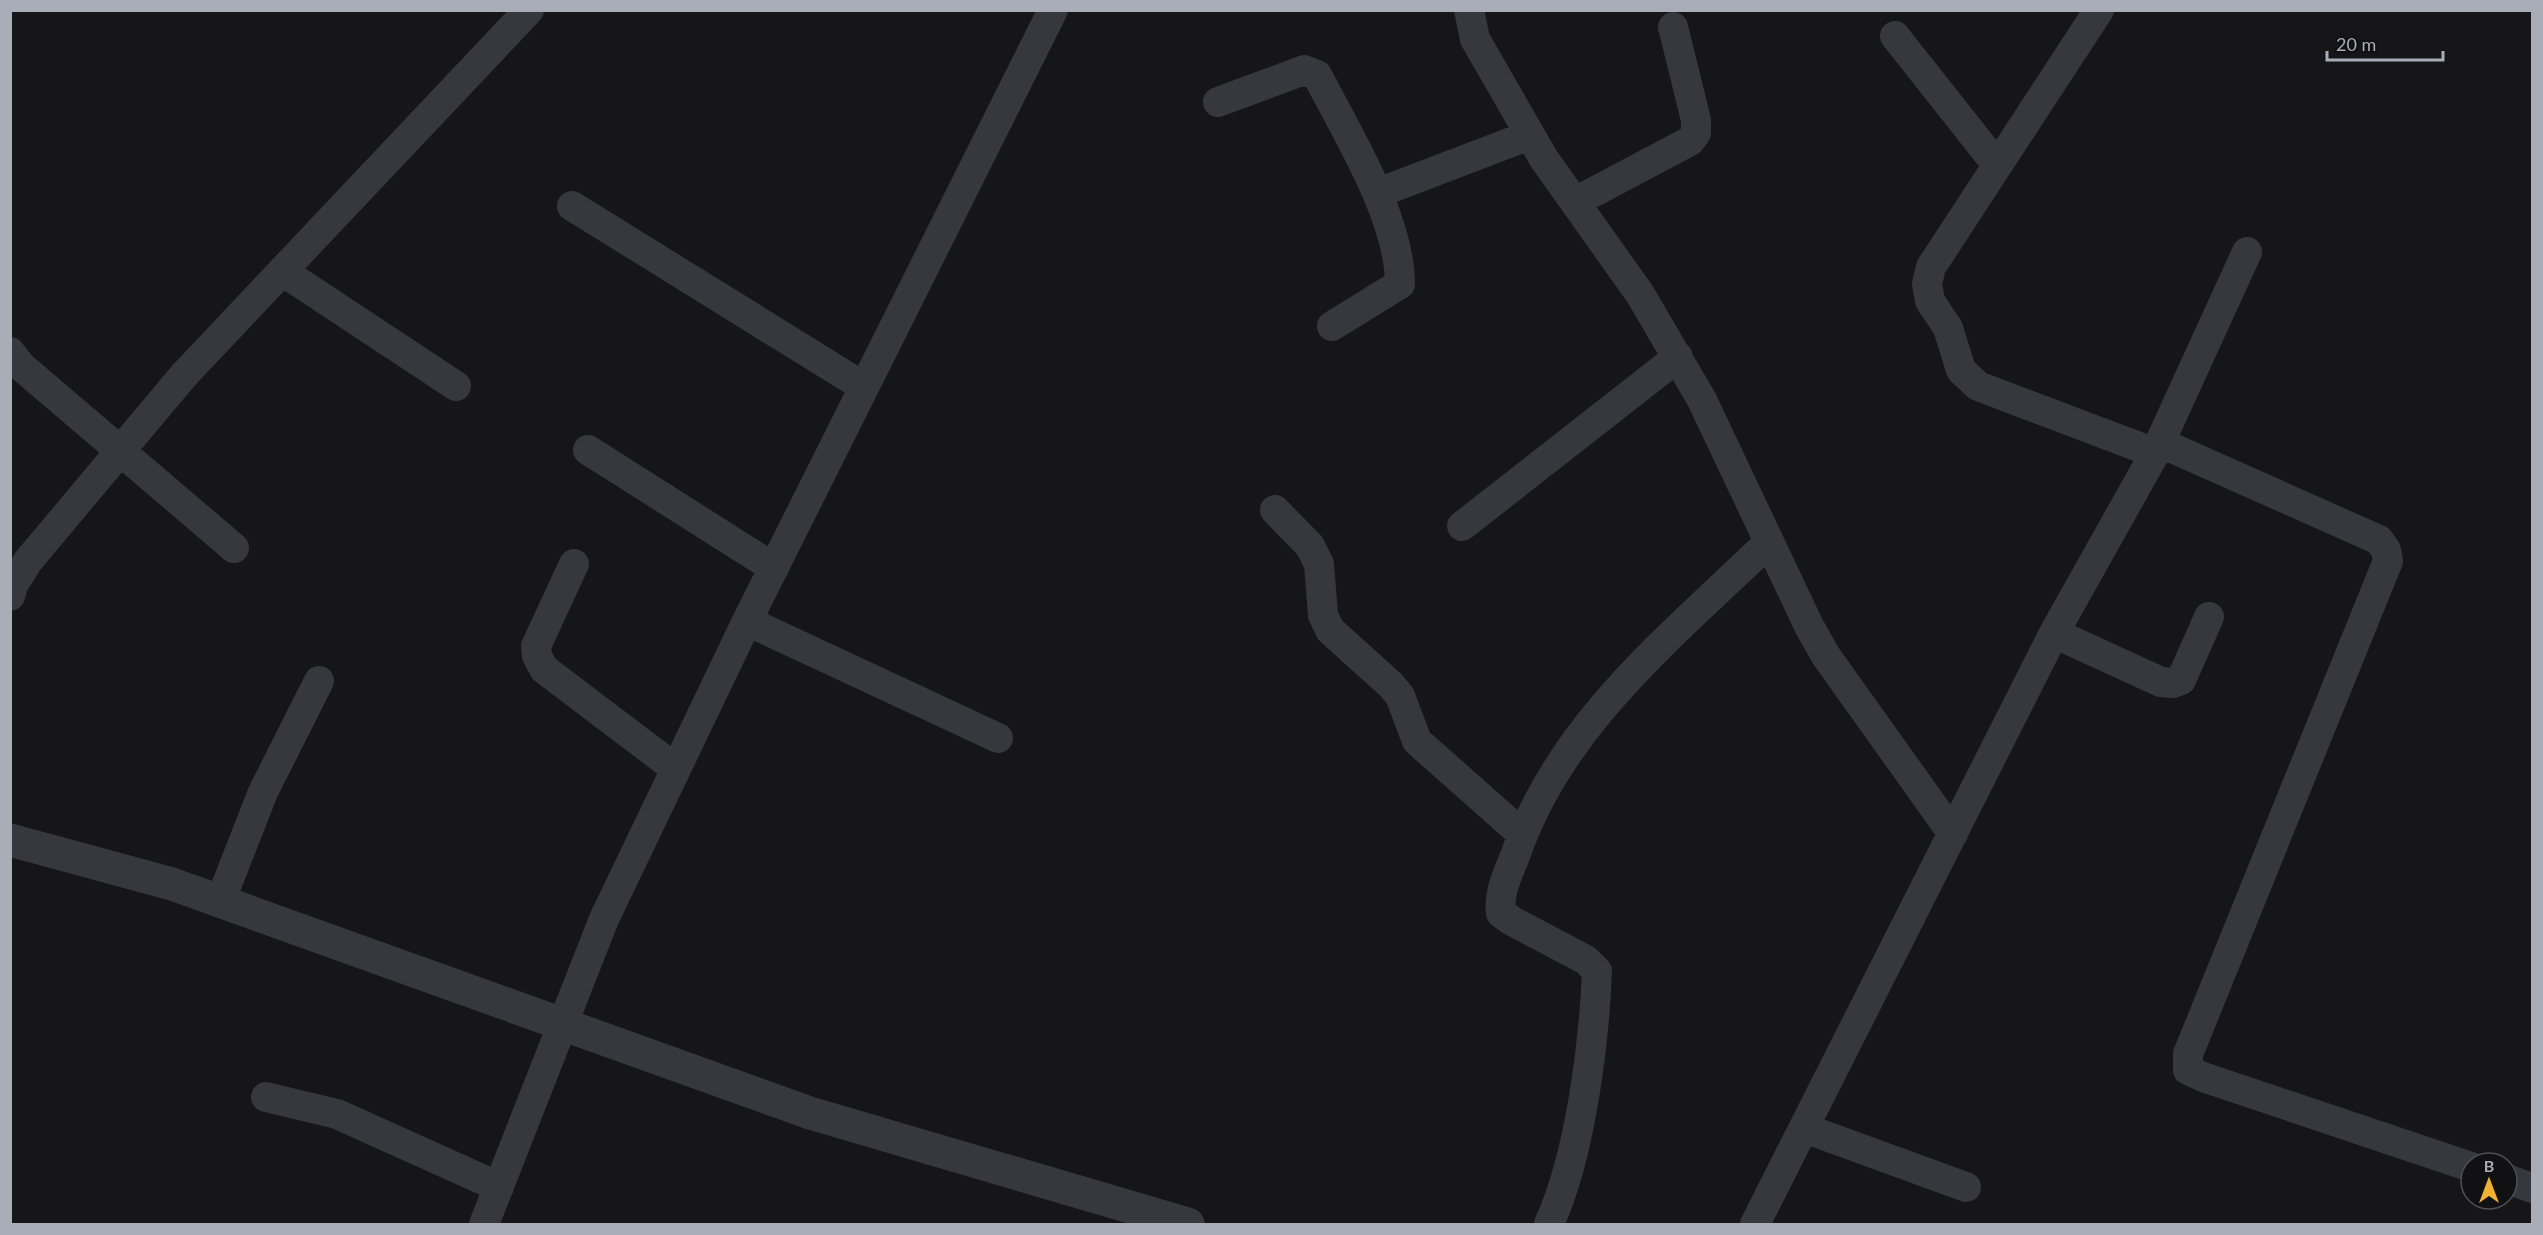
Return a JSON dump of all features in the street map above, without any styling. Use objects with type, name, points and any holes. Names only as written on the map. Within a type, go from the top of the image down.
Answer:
[{"type":"street","points":[[10,596],[13,585],[28,561],[184,375],[529,10]]},
{"type":"street","points":[[484,1224],[604,919],[747,621],[1053,10]]},
{"type":"street","points":[[1469,10],[1475,39],[1530,135],[1640,294],[1702,400],[1826,656],[1953,834]]},
{"type":"street","points":[[2098,10],[1931,267],[1927,284],[1930,301],[1948,328],[1961,370],[1978,386],[2158,448],[2379,540],[2386,550],[2388,561],[2188,1054],[2188,1070],[2459,1163]]},
{"type":"street","points":[[1575,202],[1690,141],[1696,133],[1696,120],[1673,27]]},
{"type":"street","points":[[1895,36],[1997,165]]},
{"type":"street","points":[[1218,102],[1304,70],[1317,75],[1378,193],[1400,267],[1400,284],[1332,326]]},
{"type":"street","points":[[1378,193],[1530,135]]},
{"type":"street","points":[[572,206],[864,387]]},
{"type":"street","points":[[1755,1224],[2055,633],[2158,448],[2247,252]]},
{"type":"street","points":[[282,271],[456,386]]},
{"type":"street","points":[[10,352],[22,367],[234,548]]},
{"type":"street","points":[[1462,526],[1678,357]]},
{"type":"street","points":[[588,450],[774,568]]},
{"type":"street","points":[[1275,510],[1310,546],[1319,564],[1323,615],[1330,630],[1400,696],[1417,741],[1522,834]]},
{"type":"street","points":[[1549,1224],[1558,1206],[1581,1109],[1597,971],[1586,960],[1501,913],[1499,900],[1522,834],[1566,752],[1606,700],[1769,542]]},
{"type":"street","points":[[574,564],[536,646],[537,656],[544,669],[676,770]]},
{"type":"street","points":[[2055,633],[2161,682],[2173,683],[2181,680],[2209,617]]},
{"type":"street","points":[[747,621],[998,738]]},
{"type":"street","points":[[220,902],[263,792],[319,681]]},
{"type":"street","points":[[10,840],[172,884],[810,1113],[1188,1224]]},
{"type":"street","points":[[266,1096],[337,1114],[499,1187]]},
{"type":"street","points":[[1804,1128],[1966,1187]]}]
